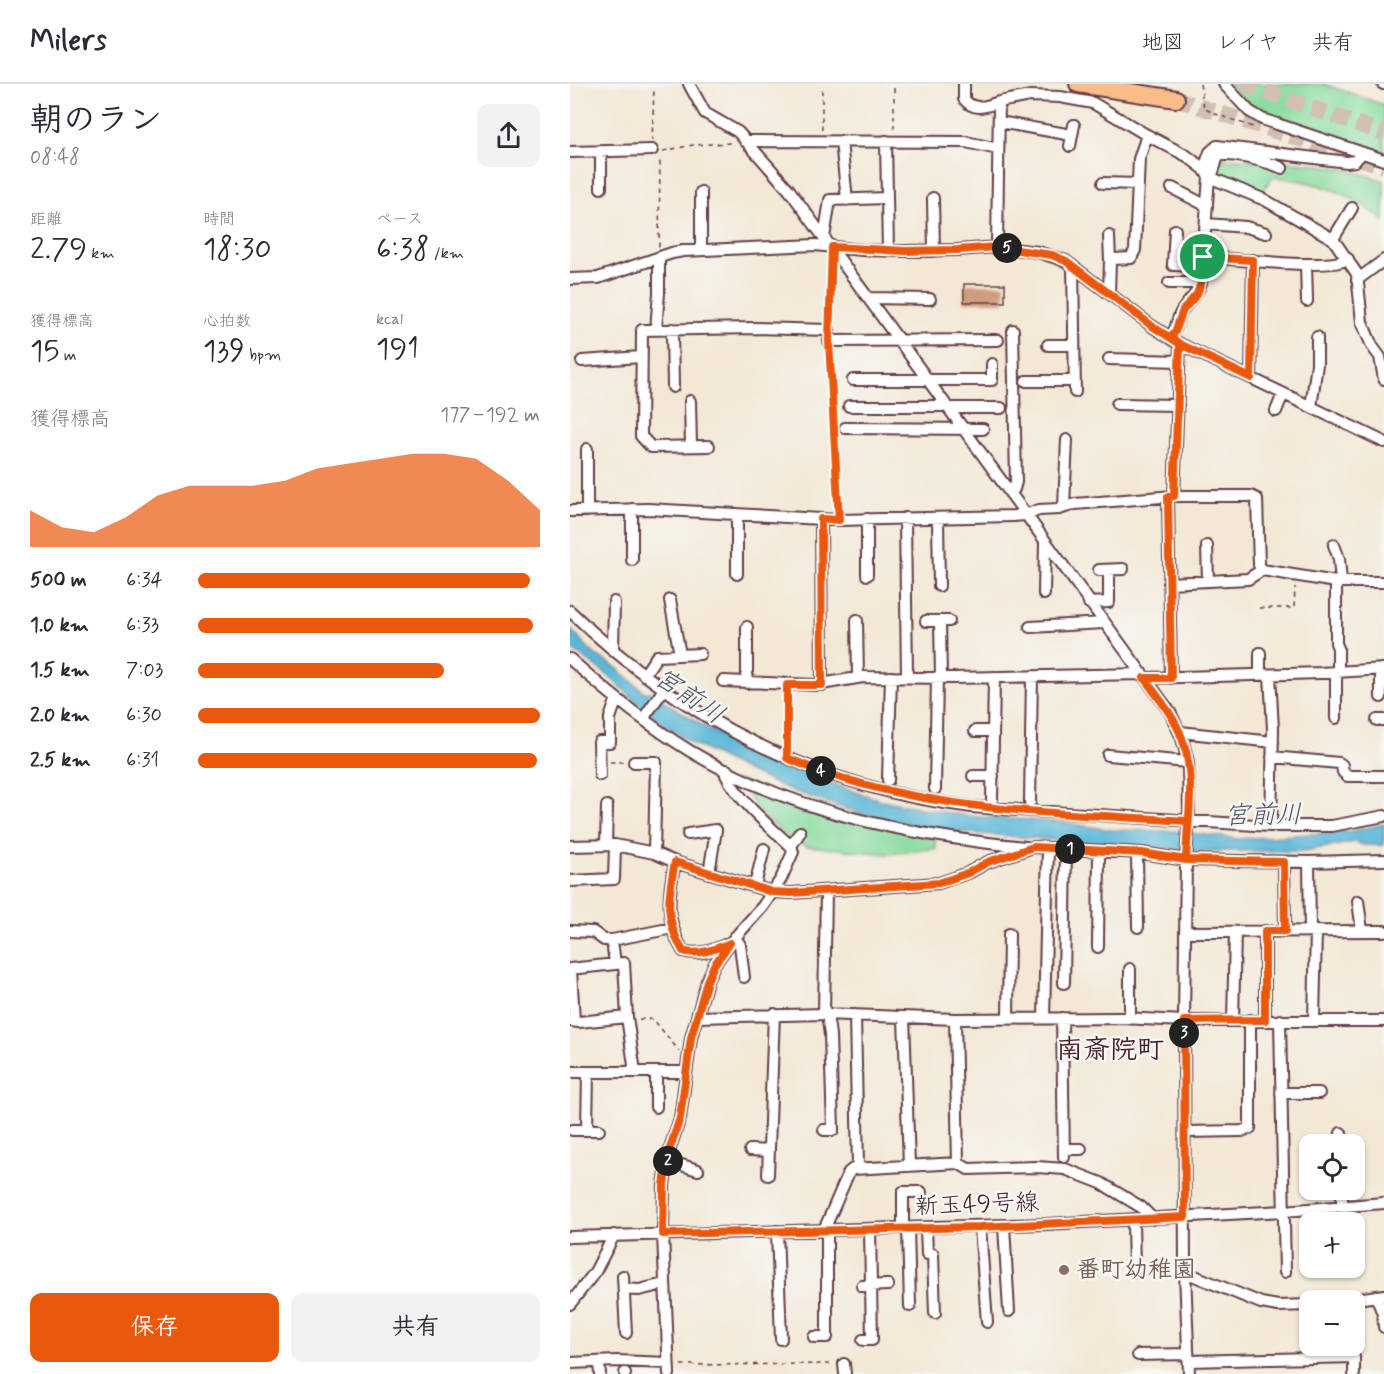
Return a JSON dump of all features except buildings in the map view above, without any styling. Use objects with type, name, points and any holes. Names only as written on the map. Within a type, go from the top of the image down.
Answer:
[{"type":"main road","points":[[1078,84],[1176,99]]},
{"type":"street","points":[[689,84],[705,113],[738,132],[790,191],[1170,712],[1180,732],[1188,762],[1184,1021],[1185,1272],[1189,1374]]},
{"type":"street","points":[[964,84],[964,99],[972,107],[979,108],[1030,96],[1083,100],[1100,107],[1187,156],[1207,173],[1265,200],[1333,239],[1354,268],[1362,322],[1372,346],[1382,355],[1384,379]]},
{"type":"street","points":[[1224,84],[1250,111],[1262,119],[1384,160]]},
{"type":"street","points":[[997,247],[999,102]]},
{"type":"street","points":[[999,122],[1072,135]]},
{"type":"street","points":[[1110,261],[1133,256],[1139,159],[1147,135]]},
{"type":"street","points":[[745,141],[966,142],[998,149]]},
{"type":"street","points":[[841,141],[848,200]]},
{"type":"street","points":[[888,251],[887,198],[890,141]]},
{"type":"street","points":[[1170,337],[1175,332],[1183,310],[1197,294],[1201,283],[1210,152],[1217,146],[1224,146],[1347,162],[1355,160],[1362,153]]},
{"type":"street","points":[[601,151],[601,188]]},
{"type":"street","points":[[570,152],[656,153]]},
{"type":"street","points":[[1207,173],[1213,172],[1218,156],[1223,154],[1273,164],[1282,168]]},
{"type":"street","points":[[1103,183],[1137,184]]},
{"type":"street","points":[[1172,188],[1207,206]]},
{"type":"street","points":[[701,192],[701,250]]},
{"type":"street","points":[[824,238],[830,200],[887,198]]},
{"type":"street","points":[[933,198],[934,250]]},
{"type":"street","points":[[1333,239],[1352,208]]},
{"type":"street","points":[[1206,224],[1246,227],[1266,233]]},
{"type":"street","points":[[1175,230],[1173,265],[1253,260],[1334,264],[1348,260]]},
{"type":"street","points":[[1109,236],[1109,293]]},
{"type":"street","points":[[570,279],[598,278],[672,253],[701,250],[815,245],[888,251],[997,247],[1052,255],[1073,266],[1152,326],[1180,344],[1384,442]]},
{"type":"street","points":[[656,329],[659,258]]},
{"type":"street","points":[[1251,378],[1253,260]]},
{"type":"street","points":[[1357,279],[1384,260]]},
{"type":"street","points":[[1306,264],[1307,301]]},
{"type":"street","points":[[1031,377],[1075,386],[1073,266]]},
{"type":"street","points":[[1169,283],[1201,283]]},
{"type":"street","points":[[868,298],[930,299]]},
{"type":"street","points":[[709,446],[651,447],[641,436],[642,330],[755,327],[898,340],[959,335],[998,340]]},
{"type":"street","points":[[672,329],[673,387]]},
{"type":"street","points":[[1010,493],[1016,482],[1013,330]]},
{"type":"street","points":[[1311,407],[1317,364],[1317,337]]},
{"type":"street","points":[[1171,678],[1169,583],[1171,497],[1180,344]]},
{"type":"street","points":[[1048,345],[1074,345]]},
{"type":"street","points":[[582,361],[641,357]]},
{"type":"street","points":[[1108,359],[1179,361]]},
{"type":"street","points":[[852,380],[992,380],[992,364]]},
{"type":"street","points":[[1276,411],[1283,394]]},
{"type":"street","points":[[690,401],[691,446]]},
{"type":"street","points":[[849,406],[871,401],[947,407],[1001,408]]},
{"type":"street","points":[[1117,405],[1178,405]]},
{"type":"street","points":[[845,429],[984,429]]},
{"type":"street","points":[[1064,506],[1067,440]]},
{"type":"street","points":[[587,449],[587,510]]},
{"type":"street","points":[[570,511],[632,509],[702,511],[839,520],[938,518],[1025,515],[1064,506],[1171,497],[1255,497],[1257,499],[1259,565],[1262,570]]},
{"type":"street","points":[[632,509],[632,560]]},
{"type":"street","points":[[737,514],[737,574]]},
{"type":"street","points":[[905,518],[907,677]]},
{"type":"street","points":[[938,518],[939,586]]},
{"type":"street","points":[[821,519],[822,685]]},
{"type":"street","points":[[867,519],[867,575]]},
{"type":"street","points":[[1041,588],[1046,542]]},
{"type":"street","points":[[1334,545],[1339,559],[1336,717]]},
{"type":"street","points":[[1207,546],[1208,581]]},
{"type":"street","points":[[1089,603],[1109,602],[1104,570],[1123,569]]},
{"type":"street","points":[[1169,583],[1248,579],[1262,570],[1339,582],[1384,582]]},
{"type":"street","points":[[670,600],[667,615],[680,655]]},
{"type":"street","points":[[613,651],[614,602]]},
{"type":"street","points":[[570,611],[613,651],[663,691],[757,746],[848,780],[972,807],[1129,812],[1188,823],[1332,826],[1384,816]]},
{"type":"street","points":[[857,620],[858,677]]},
{"type":"street","points":[[926,621],[945,621],[939,677],[942,728],[938,783]]},
{"type":"street","points":[[1030,627],[1104,623]]},
{"type":"street","points":[[747,627],[747,683]]},
{"type":"street","points":[[1260,653],[1273,741],[1272,826]]},
{"type":"street","points":[[644,675],[657,656],[700,654]]},
{"type":"street","points":[[570,659],[616,701],[644,717],[691,751],[792,798],[840,814],[900,829],[963,841],[1186,858],[1284,862],[1384,860]]},
{"type":"street","points":[[723,681],[822,685],[858,677],[1143,676],[1171,678],[1382,669],[1381,697]]},
{"type":"street","points":[[1030,802],[1025,788],[1026,726],[1032,676]]},
{"type":"street","points":[[888,780],[891,677]]},
{"type":"street","points":[[992,800],[994,677]]},
{"type":"street","points":[[644,717],[663,691]]},
{"type":"street","points":[[600,775],[599,742],[610,742],[610,718],[616,701]]},
{"type":"street","points":[[975,731],[993,731]]},
{"type":"street","points":[[1180,732],[1273,741]]},
{"type":"street","points":[[1108,755],[1188,762]]},
{"type":"street","points":[[1272,757],[1339,763],[1347,776],[1384,776]]},
{"type":"street","points":[[634,762],[656,762],[654,853]]},
{"type":"street","points":[[570,1363],[599,1362],[668,1367],[664,1284],[664,1185],[672,1139],[680,1118],[687,1056],[707,981],[714,965],[772,892],[791,858],[793,849],[733,786],[726,775],[728,770]]},
{"type":"street","points":[[973,776],[993,776]]},
{"type":"street","points":[[570,881],[614,879],[607,806]]},
{"type":"street","points":[[688,834],[716,830],[710,873]]},
{"type":"street","points":[[791,846],[800,832]]},
{"type":"street","points":[[570,846],[611,845],[654,853],[675,862],[772,892],[791,893],[939,883],[968,873],[988,862],[1033,847]]},
{"type":"street","points":[[1044,1018],[1048,848]]},
{"type":"street","points":[[754,885],[764,849]]},
{"type":"street","points":[[1064,983],[1066,849]]},
{"type":"street","points":[[1098,947],[1099,851]]},
{"type":"street","points":[[1137,853],[1138,927]]},
{"type":"street","points":[[675,862],[668,893],[673,928],[683,951],[691,954],[712,951],[733,940]]},
{"type":"street","points":[[1284,862],[1285,931]]},
{"type":"street","points":[[1309,862],[1313,931],[1314,1020]]},
{"type":"street","points":[[824,1130],[833,1130],[830,1035],[825,1014],[826,891]]},
{"type":"street","points":[[1358,900],[1362,931]]},
{"type":"street","points":[[570,931],[593,932],[604,940],[612,940],[673,928]]},
{"type":"street","points":[[1265,931],[1265,1020]]},
{"type":"street","points":[[1187,932],[1384,931]]},
{"type":"street","points":[[1233,1020],[1235,932]]},
{"type":"street","points":[[1008,1019],[1009,934]]},
{"type":"street","points":[[612,940],[615,963]]},
{"type":"street","points":[[733,940],[740,945],[744,977]]},
{"type":"street","points":[[627,1017],[572,1021],[571,969],[624,963],[627,1017],[635,1072]]},
{"type":"street","points":[[1130,969],[1130,1018]]},
{"type":"street","points":[[768,1175],[774,1014]]},
{"type":"street","points":[[697,1017],[825,1014],[955,1019],[1130,1018],[1184,1021],[1384,1021]]},
{"type":"street","points":[[855,1015],[858,1167]]},
{"type":"street","points":[[904,1017],[909,1166]]},
{"type":"street","points":[[1062,1018],[1064,1153],[1081,1149]]},
{"type":"street","points":[[955,1019],[958,1163]]},
{"type":"street","points":[[1185,1131],[1242,1131],[1250,1128],[1250,1020]]},
{"type":"street","points":[[1280,1020],[1285,1272]]},
{"type":"street","points":[[570,1072],[685,1072]]},
{"type":"street","points":[[572,1130],[593,1130],[588,1072]]},
{"type":"street","points":[[656,1072],[656,1107]]},
{"type":"street","points":[[759,1080],[771,1080]]},
{"type":"street","points":[[1281,1093],[1319,1093]]},
{"type":"street","points":[[750,1150],[768,1151]]},
{"type":"street","points":[[668,1161],[698,1170]]},
{"type":"street","points":[[814,1337],[827,1343],[826,1230],[849,1172],[858,1167],[958,1163],[968,1169],[1065,1169],[1101,1183],[1141,1207],[1153,1218]]},
{"type":"street","points":[[910,1306],[903,1192],[921,1192]]},
{"type":"street","points":[[1342,1200],[1342,1206]]},
{"type":"street","name":"新玉49号線","points":[[570,1237],[1004,1226],[1185,1217],[1384,1203]]},
{"type":"street","points":[[1133,1220],[1134,1272]]},
{"type":"street","points":[[1004,1226],[1009,1311]]},
{"type":"street","points":[[980,1227],[987,1322]]},
{"type":"street","points":[[926,1228],[927,1254],[933,1254],[935,1313]]},
{"type":"street","points":[[863,1340],[872,1340],[867,1286],[870,1229]]},
{"type":"street","points":[[777,1231],[781,1338]]},
{"type":"street","points":[[570,1304],[595,1272],[614,1235]]},
{"type":"street","points":[[1185,1272],[1261,1303],[1278,1306],[1299,1305]]},
{"type":"street","points":[[623,1276],[626,1333]]},
{"type":"street","points":[[624,1289],[639,1290],[664,1284]]},
{"type":"street","points":[[867,1286],[888,1285]]},
{"type":"street","points":[[1365,1298],[1380,1296],[1384,1327]]},
{"type":"street","points":[[1138,1355],[1189,1358],[1354,1357],[1354,1374]]},
{"type":"street","points":[[599,1362],[600,1374]]},
{"type":"path","points":[[654,88],[659,258]]},
{"type":"path","points":[[822,88],[822,141]]},
{"type":"path","points":[[890,141],[894,88]]},
{"type":"path","points":[[656,153],[693,145],[745,141]]},
{"type":"path","points":[[832,247],[829,335],[839,520]]},
{"type":"path","points":[[1259,608],[1294,608],[1295,576]]},
{"type":"path","points":[[787,685],[787,758]]},
{"type":"path","points":[[627,1017],[653,1019],[675,1048],[687,1056]]},
{"type":"path","points":[[668,1367],[845,1369]]},
{"type":"green space","points":[[1228,84],[1323,84],[1384,105],[1384,154],[1262,116]]},
{"type":"green space","points":[[1220,159],[1303,163],[1345,169],[1384,181],[1384,221],[1346,196],[1302,181],[1272,177],[1261,194],[1223,179],[1217,173]]},
{"type":"green space","points":[[736,780],[935,839],[936,848],[889,854],[806,846],[790,838],[764,817]]},
{"type":"water","name":"宮前川","points":[[570,629],[594,654],[617,668],[644,692],[649,692],[707,728],[761,755],[881,800],[968,816],[1059,822],[1112,830],[1175,831],[1238,839],[1352,831],[1384,824],[1384,845],[1364,845],[1355,842],[1304,851],[1198,851],[932,829],[862,814],[790,790],[692,743],[656,719],[605,673],[570,648]]},
{"type":"tunnel","points":[[1243,84],[1384,133]]},
{"type":"tunnel","points":[[1176,99],[1384,166]]},
{"type":"place","name":"番町幼稚園","points":[[1064,1270]]},
{"type":"district","name":"南斎院町","points":[[1110,1050]]},
{"type":"route","points":[[1203,257],[1201,283],[1197,294],[1183,310],[1175,332],[1170,337],[1180,344],[1174,496],[1168,497],[1171,678],[1144,678],[1170,712],[1186,751],[1189,805],[1186,860],[1142,853],[1033,847],[988,862],[968,873],[939,883],[791,893],[772,892],[675,862],[668,893],[668,904],[673,928],[683,951],[691,954],[712,951],[730,943],[714,965],[707,981],[691,1038],[680,1118],[669,1151],[664,1185],[663,1234],[980,1227],[1185,1217],[1184,1021],[1265,1020],[1265,931],[1285,931],[1284,862],[1186,860],[1188,821],[972,807],[942,803],[879,790],[800,764],[787,758],[787,685],[822,685],[821,519],[839,520],[829,341],[832,247],[905,251],[997,247],[1052,255],[1066,261],[1152,326],[1180,344],[1251,378],[1253,260],[1203,257]]}]
